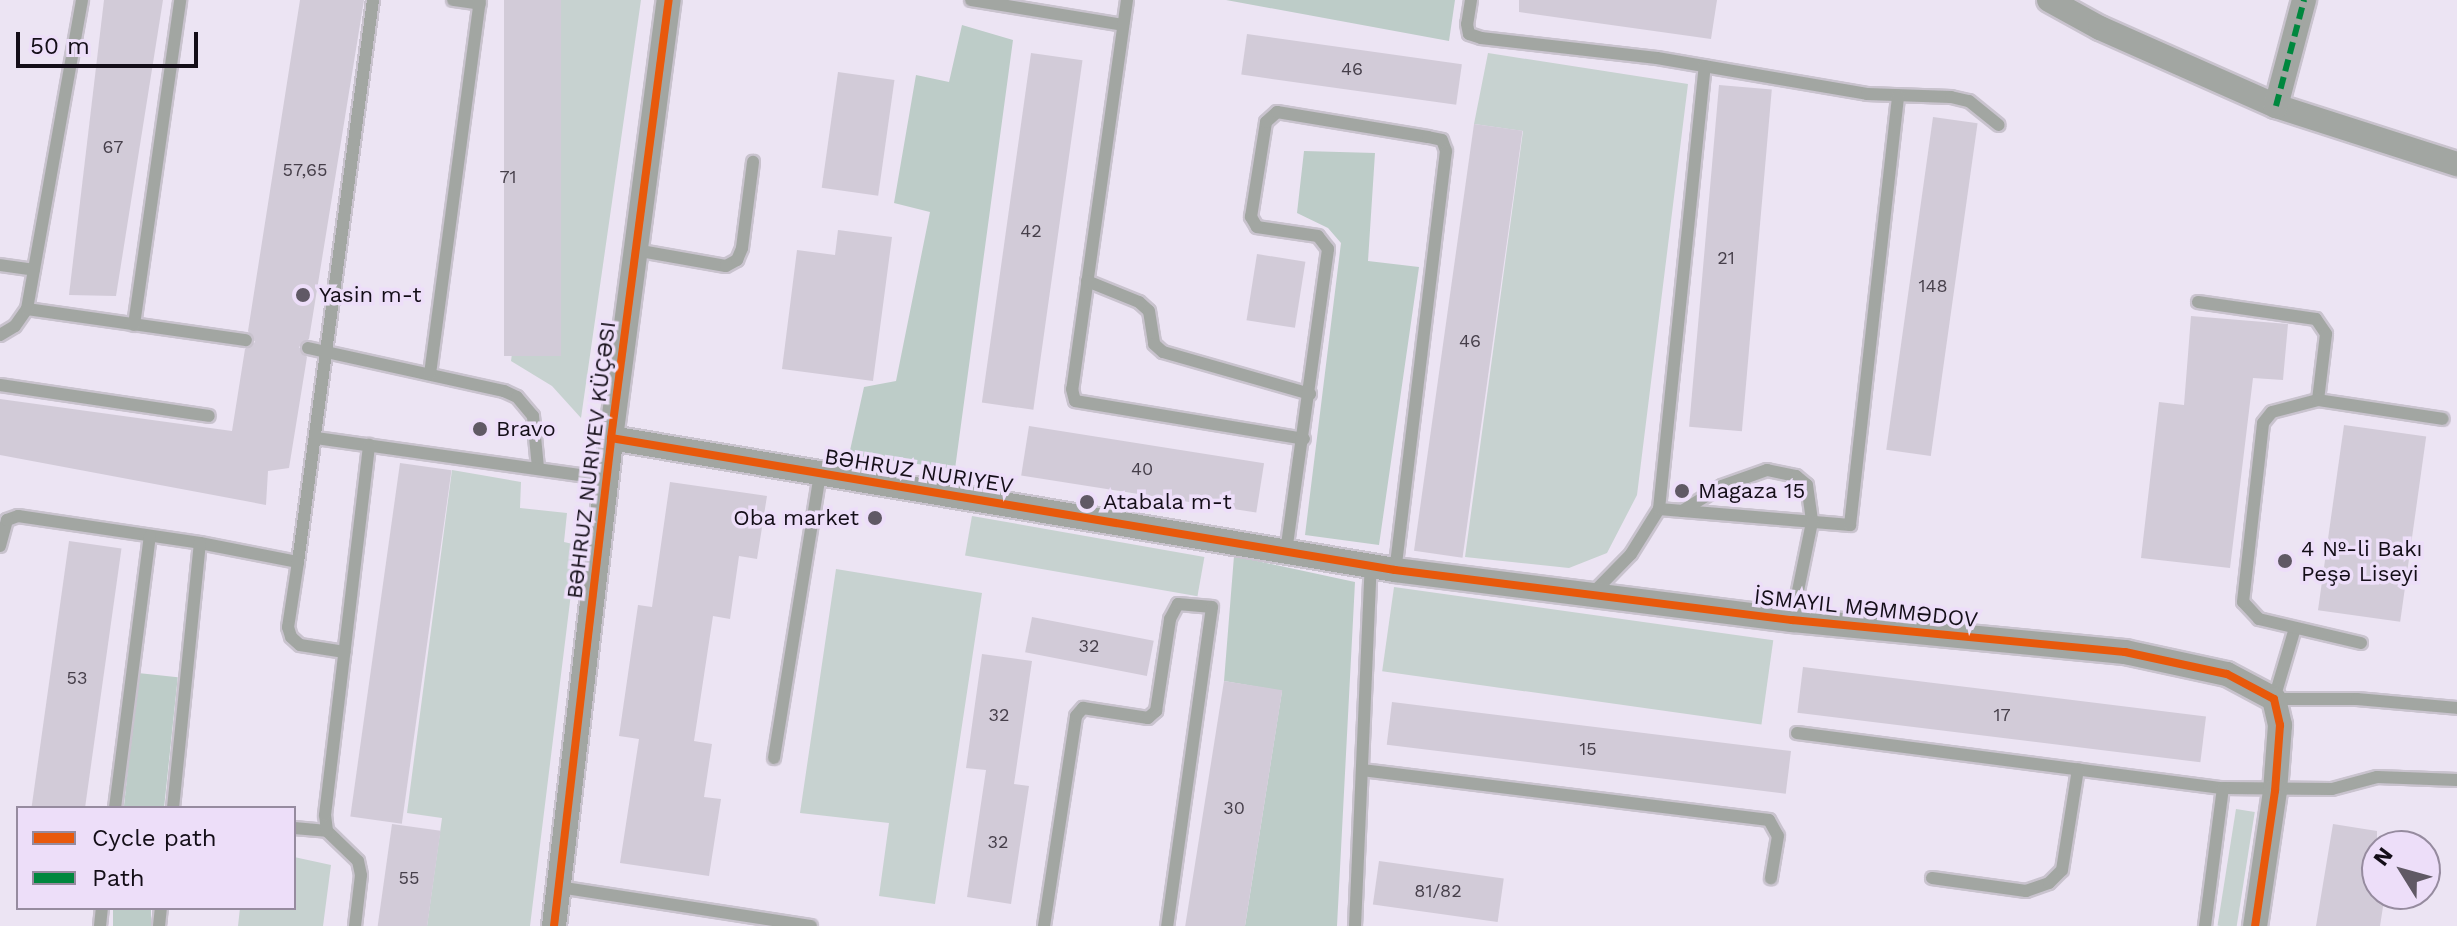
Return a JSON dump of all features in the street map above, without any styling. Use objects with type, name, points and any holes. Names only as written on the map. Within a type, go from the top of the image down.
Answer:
[{"type":"street","name":"BƏHRUZ NURIYEV KÜÇƏSI","points":[[554,926],[611,438],[669,0]]},
{"type":"street","points":[[2049,0],[2100,28],[2276,106],[2457,164]]},
{"type":"street","points":[[2276,106],[2304,0]]},
{"type":"street","name":"BƏHRUZ NURIYEV","points":[[611,438],[1383,568],[1792,620],[2125,652],[2227,674],[2274,699]]},
{"type":"street","points":[[2255,926],[2275,791],[2280,725],[2274,699]]},
{"type":"lane","points":[[0,335],[15,326],[27,309],[82,0]]},
{"type":"lane","points":[[134,325],[180,0]]},
{"type":"lane","points":[[344,652],[300,645],[291,637],[288,627],[328,351],[373,0]]},
{"type":"lane","points":[[430,374],[480,2],[453,0]]},
{"type":"lane","points":[[971,0],[1010,3],[1123,25]]},
{"type":"lane","points":[[1127,0],[1072,389],[1075,401],[1304,439]]},
{"type":"lane","points":[[1471,0],[1467,24],[1469,34],[1481,38],[1705,66],[1867,94],[1951,97],[1969,101],[1999,125]]},
{"type":"lane","points":[[1591,596],[1631,554],[1659,509],[1705,66]]},
{"type":"lane","points":[[1659,509],[1850,525],[1898,96]]},
{"type":"lane","points":[[1286,552],[1328,249],[1318,236],[1257,227],[1251,217],[1266,122],[1277,112],[1442,140],[1446,151],[1383,568],[1362,770],[1355,926]]},
{"type":"lane","points":[[635,250],[726,266],[737,260],[742,248],[753,162]]},
{"type":"lane","points":[[0,265],[34,270]]},
{"type":"lane","points":[[1087,281],[1139,302],[1149,311],[1154,344],[1163,352],[1310,394]]},
{"type":"lane","points":[[2198,302],[2316,319],[2326,334],[2318,400]]},
{"type":"lane","points":[[27,309],[246,340]]},
{"type":"lane","points":[[308,348],[430,374],[517,397],[533,416],[538,468]]},
{"type":"lane","points":[[0,385],[209,416]]},
{"type":"lane","points":[[2361,643],[2259,619],[2243,602],[2263,423],[2272,412],[2318,400],[2443,419]]},
{"type":"lane","points":[[316,438],[606,479]]},
{"type":"lane","points":[[355,926],[361,875],[358,861],[327,831],[325,815],[369,445]]},
{"type":"lane","points":[[1682,511],[1722,486],[1767,470],[1796,476],[1807,485],[1812,522],[1792,620]]},
{"type":"lane","points":[[774,758],[820,473]]},
{"type":"lane","points":[[0,546],[7,520],[18,516],[200,543],[298,562]]},
{"type":"lane","points":[[115,806],[150,536]]},
{"type":"lane","points":[[173,806],[200,543]]},
{"type":"lane","points":[[1044,926],[1076,716],[1083,708],[1148,718],[1156,711],[1170,619],[1178,604],[1212,607],[1167,926]]},
{"type":"lane","points":[[2295,628],[2274,699],[2357,699],[2457,708]]},
{"type":"lane","points":[[1797,733],[2223,788],[2275,791],[2332,789],[2377,777],[2457,780]]},
{"type":"lane","points":[[1932,878],[2026,891],[2049,883],[2062,870],[2078,769]]},
{"type":"lane","points":[[1362,770],[1769,820],[1778,836],[1771,878]]},
{"type":"lane","points":[[2205,926],[2223,788]]},
{"type":"lane","points":[[296,828],[327,831]]},
{"type":"lane","points":[[559,887],[811,926]]},
{"type":"shaded area","points":[[561,0],[641,0],[581,418],[552,386],[511,361]]},
{"type":"shaded area","points":[[1226,0],[1455,0],[1449,41]]},
{"type":"shaded area","points":[[962,25],[1013,40],[955,469],[849,455],[864,387],[896,381],[930,212],[894,203],[916,75],[949,82]]},
{"type":"shaded area","points":[[1488,53],[1688,84],[1637,495],[1607,553],[1569,568],[1465,557],[1523,131],[1474,124]]},
{"type":"shaded area","points":[[1304,151],[1375,153],[1368,261],[1419,267],[1379,545],[1305,535],[1341,243],[1328,228],[1297,213]]},
{"type":"shaded area","points":[[452,470],[521,482],[520,508],[567,513],[564,542],[577,545],[530,926],[427,926],[442,818],[407,813]]},
{"type":"shaded area","points":[[972,516],[1204,557],[1197,596],[965,555]]},
{"type":"shaded area","points":[[1234,556],[1355,582],[1337,926],[1245,926],[1282,691],[1224,681]]},
{"type":"shaded area","points":[[836,569],[982,593],[935,904],[879,896],[889,823],[800,813]]},
{"type":"shaded area","points":[[1394,587],[1773,640],[1761,724],[1382,671]]},
{"type":"shaded area","points":[[138,673],[178,677],[164,806],[124,806]]},
{"type":"shaded area","points":[[2236,809],[2255,812],[2237,926],[2218,926]]},
{"type":"shaded area","points":[[296,857],[331,865],[323,926],[238,926],[240,910],[296,910]]},
{"type":"shaded area","points":[[113,910],[151,910],[151,926],[113,926]]},
{"type":"building","points":[[104,0],[163,0],[116,296],[69,295]]},
{"type":"building","points":[[300,0],[364,0],[309,339],[299,347],[307,357],[289,468],[268,471],[266,505],[0,455],[0,399],[232,431],[245,349],[255,342],[248,331]]},
{"type":"building","points":[[504,0],[561,0],[561,356],[504,356]]},
{"type":"building","points":[[1519,0],[1717,0],[1711,39],[1519,12]]},
{"type":"building","points":[[1247,34],[1462,64],[1456,105],[1241,75]]},
{"type":"building","points":[[1031,53],[1082,60],[1033,410],[982,403]]},
{"type":"building","points":[[838,72],[894,80],[878,196],[822,188]]},
{"type":"building","points":[[1719,85],[1772,90],[1742,431],[1689,427]]},
{"type":"building","points":[[1933,117],[1978,123],[1931,456],[1886,450]]},
{"type":"building","points":[[1474,124],[1523,131],[1463,558],[1414,551]]},
{"type":"building","points":[[838,230],[892,237],[873,381],[782,369],[797,250],[835,255]]},
{"type":"building","points":[[1257,254],[1305,262],[1295,328],[1247,320]]},
{"type":"building","points":[[2191,316],[2288,324],[2283,380],[2253,378],[2230,568],[2141,558],[2159,402],[2184,405]]},
{"type":"building","points":[[2344,425],[2426,437],[2400,622],[2318,610]]},
{"type":"building","points":[[1029,426],[1264,463],[1256,513],[1021,475]]},
{"type":"building","points":[[400,463],[451,470],[402,824],[350,817]]},
{"type":"building","points":[[670,482],[767,496],[757,559],[739,556],[730,619],[713,616],[694,741],[712,744],[704,797],[721,799],[709,876],[620,863],[639,739],[619,736],[638,605],[652,607]]},
{"type":"building","points":[[69,541],[121,548],[85,806],[32,806]]},
{"type":"building","points":[[1032,617],[1154,641],[1147,676],[1025,652]]},
{"type":"building","points":[[982,654],[1032,661],[1014,784],[1029,786],[1011,904],[967,897],[986,770],[966,768]]},
{"type":"building","points":[[1803,667],[2206,716],[2200,762],[1797,713]]},
{"type":"building","points":[[1224,681],[1282,690],[1245,926],[1185,926]]},
{"type":"building","points":[[1392,702],[1791,751],[1786,794],[1387,745]]},
{"type":"building","points":[[392,824],[441,831],[427,926],[378,926]]},
{"type":"building","points":[[2333,824],[2371,830],[2361,830],[2361,910],[2382,910],[2380,926],[2316,926]]},
{"type":"building","points":[[1379,861],[1504,879],[1498,922],[1373,905]]},
{"type":"marked path","points":[[2276,106],[2304,0]]},
{"type":"cycle path","points":[[554,926],[611,438],[669,0]]},
{"type":"cycle path","name":"İSMAYIL MƏMMƏDOV","points":[[611,438],[1395,570],[1792,620],[2125,652],[2227,674],[2274,699],[2280,725],[2275,791],[2255,926]]},
{"type":"place","name":"Yasin m-t","points":[[303,295]]},
{"type":"place","name":"Bravo","points":[[480,429]]},
{"type":"place","name":"Magaza 15","points":[[1682,491]]},
{"type":"place","name":"Atabala m-t","points":[[1087,502]]},
{"type":"place","name":"Oba market","points":[[875,518]]},
{"type":"place","name":"4 №-li Bakı Peşə Liseyi","points":[[2285,561]]}]
